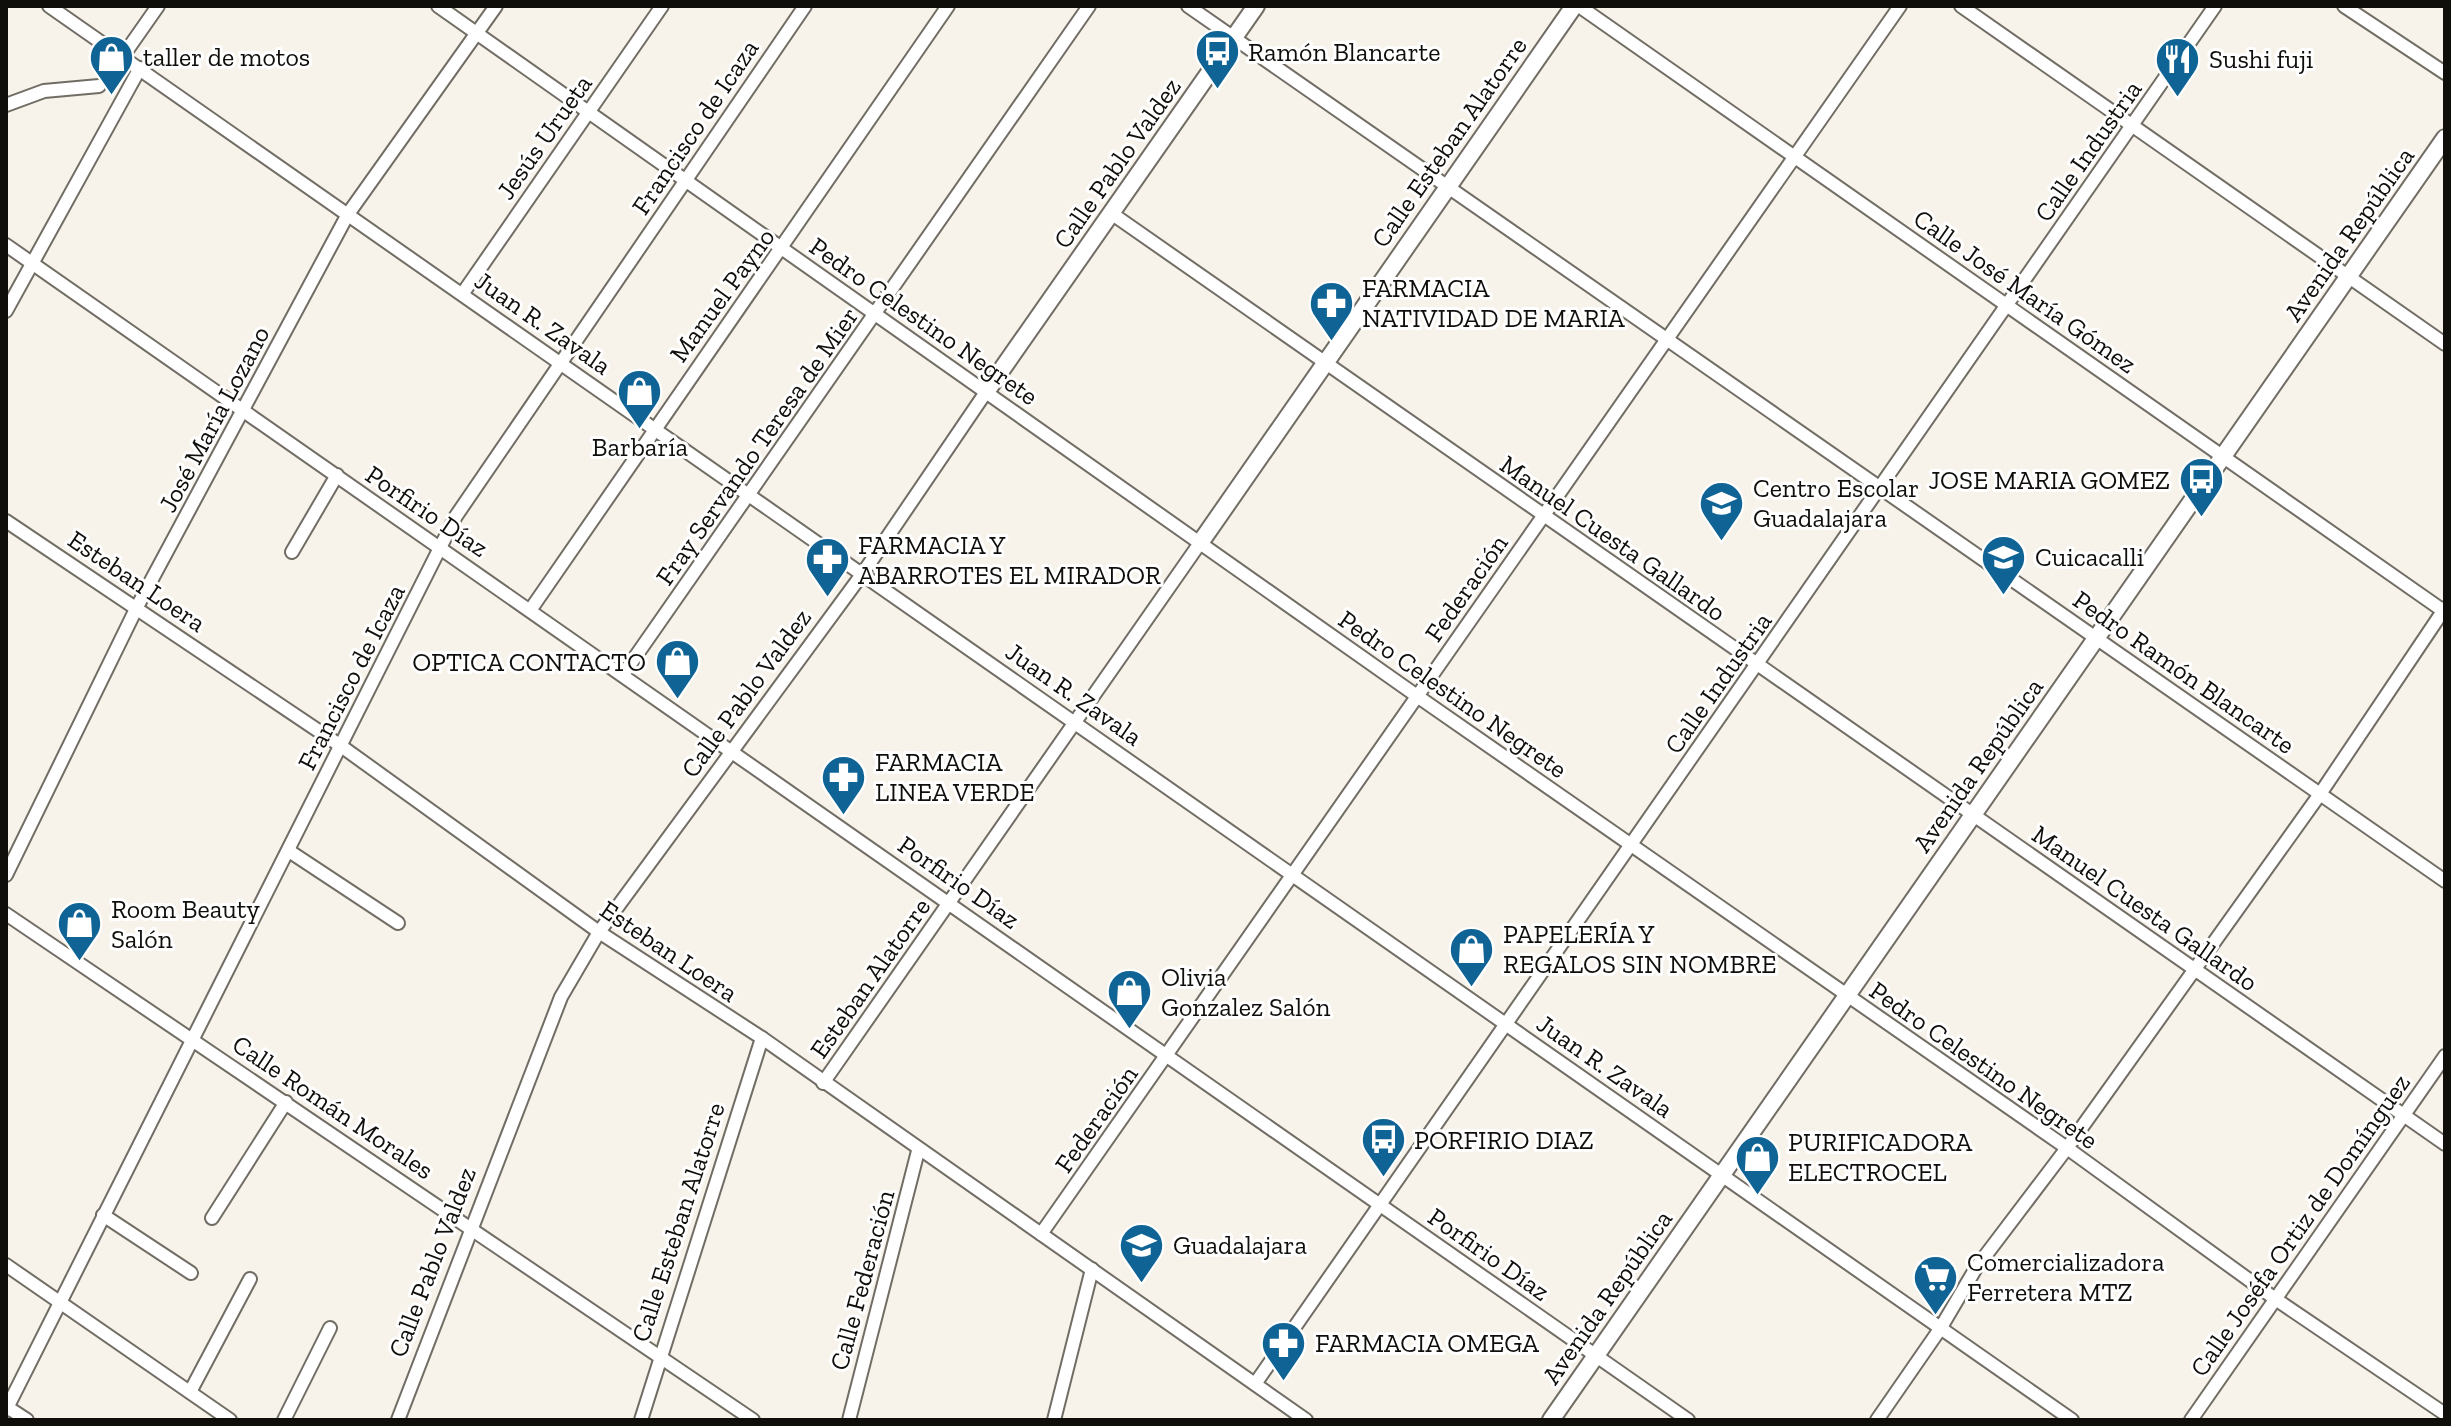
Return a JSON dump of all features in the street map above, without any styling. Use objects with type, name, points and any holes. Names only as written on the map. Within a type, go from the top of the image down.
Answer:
[{"type":"street","name":"Juan R. Zavala","points":[[49,6],[559,363],[752,494],[2072,1420]]},
{"type":"street","points":[[123,56],[158,6]]},
{"type":"street","name":"Pedro Celestino Negrete","points":[[438,6],[1417,696],[2067,1148],[2274,1298],[2445,1414]]},
{"type":"street","name":"José María Lozano","points":[[6,875],[137,607],[348,214],[496,6]]},
{"type":"street","name":"Jesús Urueta","points":[[463,293],[662,6]]},
{"type":"street","name":"Francisco de Icaza","points":[[7,1408],[58,1300],[195,1040],[474,485],[805,6]]},
{"type":"street","name":"Manuel Payno","points":[[531,609],[654,427],[784,249],[948,6]]},
{"type":"street","name":"Fray Servando Teresa de Mier","points":[[624,673],[752,494],[1089,6]]},
{"type":"street","name":"Pedro Ramón Blancarte","points":[[1188,6],[2445,881]]},
{"type":"street","name":"Calle Pablo Valdez","points":[[398,1420],[553,1012],[599,932],[863,573],[1256,6]]},
{"type":"street","name":"Calle José María Gómez","points":[[1576,6],[2444,610]]},
{"type":"street","name":"Calle Esteban Alatorre","points":[[1200,543],[1576,6]]},
{"type":"street","name":"Federación","points":[[1041,1234],[1900,6]]},
{"type":"street","points":[[1961,6],[2445,344]]},
{"type":"street","name":"Calle Industria","points":[[1255,1384],[2215,6]]},
{"type":"street","points":[[2344,6],[2445,73]]},
{"type":"street","points":[[6,311],[140,68]]},
{"type":"street","points":[[6,105],[44,91],[99,86]]},
{"type":"street","name":"Avenida República","points":[[1551,1420],[2445,138]]},
{"type":"street","name":"Manuel Cuesta Gallardo","points":[[1111,213],[2445,1144]]},
{"type":"street","name":"Porfirio Díaz","points":[[6,245],[624,673],[1688,1420]]},
{"type":"street","points":[[292,552],[337,475]]},
{"type":"street","name":"Esteban Loera","points":[[6,521],[341,746],[599,932],[762,1038],[918,1151],[1306,1420]]},
{"type":"street","name":"Esteban Alatorre","points":[[823,1083],[1200,543]]},
{"type":"street","points":[[1877,1420],[1940,1329],[1976,1268],[2067,1148],[2320,794],[2444,610]]},
{"type":"street","points":[[289,851],[398,923]]},
{"type":"street","name":"Calle Román Morales","points":[[6,914],[472,1226],[753,1420]]},
{"type":"street","name":"Calle Esteban Alatorre","points":[[641,1420],[762,1038]]},
{"type":"street","name":"Calle Joséfa Ortiz de Domínguez","points":[[2191,1420],[2445,1056]]},
{"type":"street","points":[[212,1218],[286,1102]]},
{"type":"street","name":"Calle Federación","points":[[849,1420],[918,1151]]},
{"type":"street","points":[[103,1215],[191,1273]]},
{"type":"street","points":[[6,1265],[230,1420]]},
{"type":"street","points":[[1054,1420],[1092,1269]]},
{"type":"street","points":[[190,1392],[250,1279]]},
{"type":"street","points":[[284,1420],[330,1328]]},
{"type":"street","points":[[7,1408],[27,1420]]},
{"type":"place","name":"Ramón Blancarte","points":[[1217,91]]},
{"type":"place","name":"taller de motos","points":[[112,96]]},
{"type":"place","name":"Sushi fuji","points":[[2178,98]]},
{"type":"place","name":"FARMACIA NATIVIDAD DE MARIA","points":[[1331,342]]},
{"type":"place","name":"Barbaría","points":[[640,431]]},
{"type":"place","name":"JOSE MARIA GOMEZ","points":[[2201,519]]},
{"type":"place","name":"Centro Escolar Guadalajara","points":[[1722,542]]},
{"type":"place","name":"Cuicacalli","points":[[2004,596]]},
{"type":"place","name":"FARMACIA Y ABARROTES EL MIRADOR","points":[[827,599]]},
{"type":"place","name":"OPTICA CONTACTO","points":[[677,701]]},
{"type":"place","name":"FARMACIA LINEA VERDE","points":[[844,816]]},
{"type":"place","name":"Room Beauty Salón","points":[[80,963]]},
{"type":"place","name":"PAPELERÍA Y REGALOS SIN NOMBRE","points":[[1472,988]]},
{"type":"place","name":"Olivia Gonzalez Salón","points":[[1130,1031]]},
{"type":"place","name":"PORFIRIO DIAZ","points":[[1383,1179]]},
{"type":"place","name":"PURIFICADORA ELECTROCEL","points":[[1757,1196]]},
{"type":"place","name":"Guadalajara","points":[[1142,1284]]},
{"type":"place","name":"Comercializadora Ferretera MTZ","points":[[1936,1316]]},
{"type":"place","name":"FARMACIA OMEGA","points":[[1284,1382]]}]
